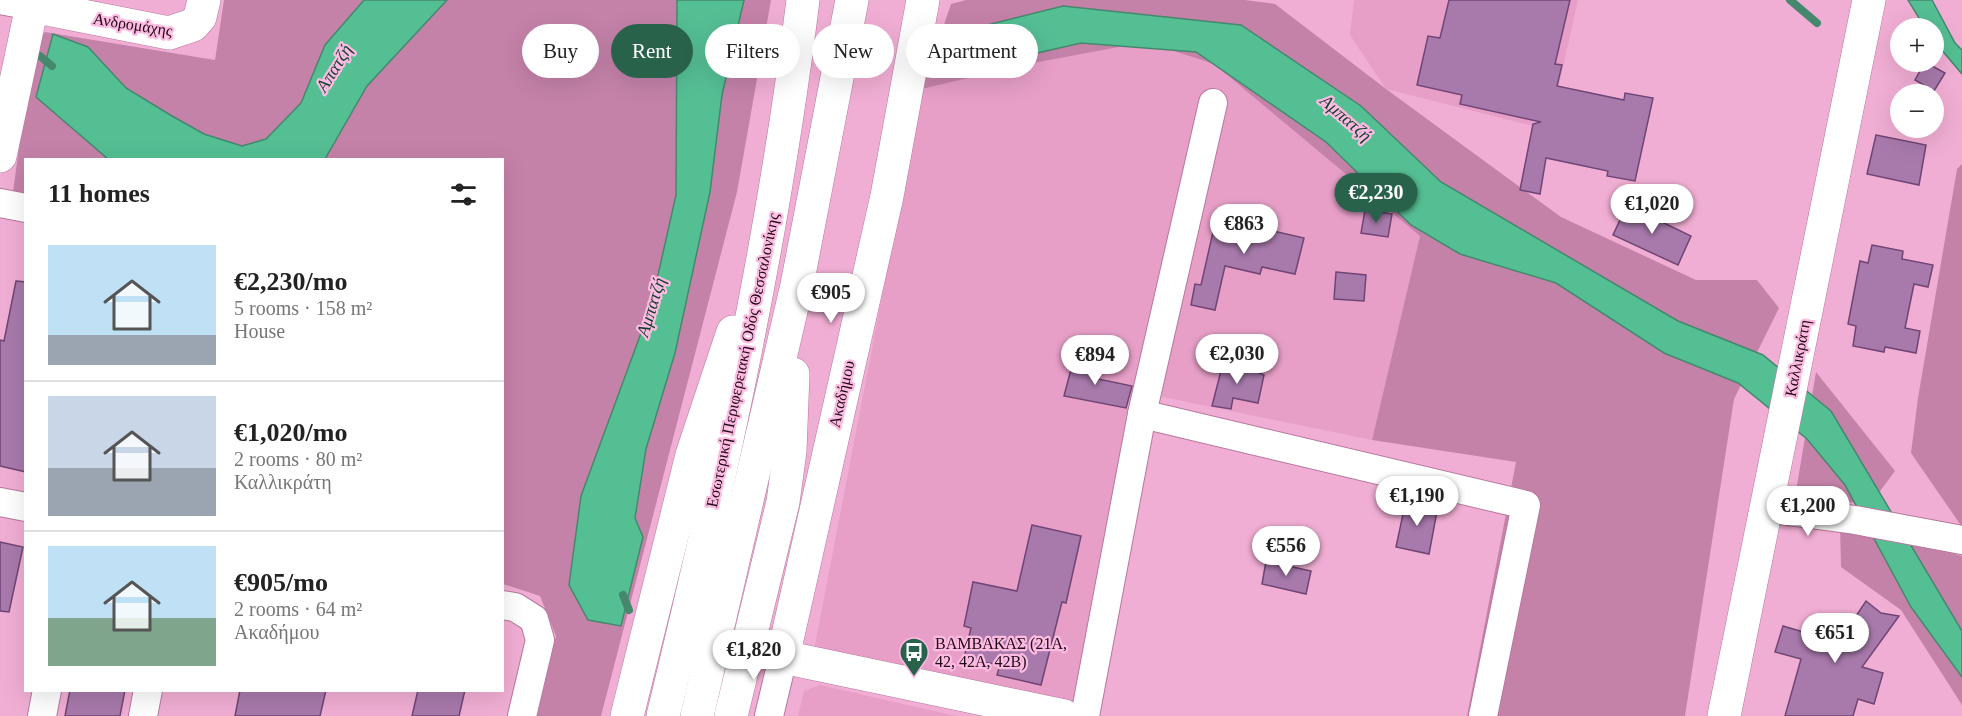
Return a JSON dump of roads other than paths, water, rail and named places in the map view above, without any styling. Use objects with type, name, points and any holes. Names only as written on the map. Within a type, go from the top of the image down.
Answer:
[{"type":"main road","name":"Εσωτερική Περιφερειακή Οδός Θεσσαλονίκης","points":[[663,716],[743,373],[771,226],[803,0]]},
{"type":"main road","points":[[697,716],[796,285],[852,0]]},
{"type":"main road","name":"Ακαδήμου","points":[[783,657],[887,196],[923,0]]},
{"type":"main road","name":"Καλλικράτη","points":[[1724,716],[1869,0]]},
{"type":"main road","points":[[0,156],[16,3]]},
{"type":"main road","name":"Ανδρομάχης","points":[[16,3],[169,33],[199,13]]},
{"type":"main road","points":[[627,716],[692,455],[771,226]]},
{"type":"main road","points":[[731,716],[783,502],[790,451],[796,285]]},
{"type":"main road","points":[[783,657],[1064,716]]},
{"type":"street","points":[[1085,716],[1142,414],[1213,103]]},
{"type":"street","points":[[0,203],[24,208]]},
{"type":"street","points":[[1142,414],[1526,505],[1484,716]]},
{"type":"street","points":[[0,502],[24,507]]},
{"type":"street","points":[[1766,508],[1866,521],[1962,540]]},
{"type":"street","points":[[504,605],[515,607],[534,619],[540,640],[522,716]]},
{"type":"street","name":"Ακαδήμου","points":[[769,716],[783,657]]},
{"type":"street","points":[[42,716],[47,692]]},
{"type":"street","points":[[143,716],[148,692]]},
{"type":"water","points":[[364,0],[447,0],[367,86],[326,158],[107,158],[36,97],[53,34],[88,47],[126,88],[172,116],[204,134],[242,146],[266,139],[301,103],[325,45]]},
{"type":"water","points":[[677,0],[744,0],[738,24],[705,24],[705,78],[726,78],[710,192],[675,353],[646,449],[635,518],[643,537],[621,626],[588,620],[569,585],[581,496],[651,306],[676,195],[677,78],[693,78],[693,24],[677,24]]},
{"type":"water","points":[[1908,0],[1932,0],[1942,18],[1919,18]]},
{"type":"water","points":[[1063,6],[1241,25],[1361,106],[1441,182],[1678,321],[1763,355],[1831,411],[1962,631],[1962,677],[1911,607],[1845,485],[1807,439],[1738,383],[1664,353],[1556,283],[1460,254],[1411,225],[1326,142],[1196,52],[1081,43],[1038,53],[1038,24],[991,24]]},
{"type":"water","points":[[1944,22],[1955,43],[1962,50],[1962,74],[1944,53]]},
{"type":"waterway","name":"Απατζή","points":[[1790,0],[1817,23]]},
{"type":"waterway","name":"Απατζή","points":[[40,56],[52,66]]},
{"type":"waterway","name":"Αμπατζή","points":[[623,595],[629,610]]},
{"type":"place","name":"ΒΑΜΒΑΚΑΣ (21Α, 42, 42Α, 42Β)","points":[[914,678]]}]
